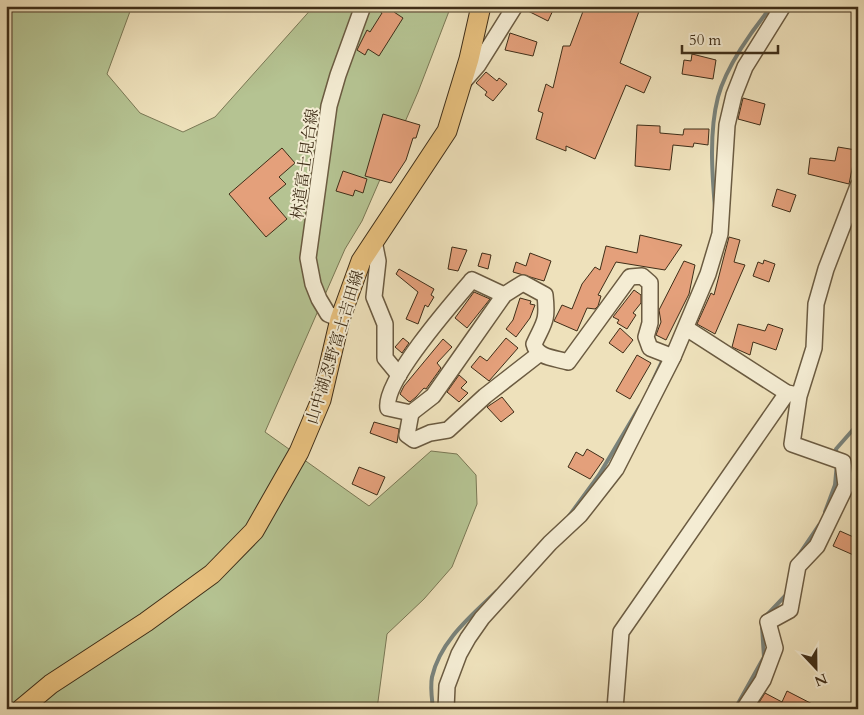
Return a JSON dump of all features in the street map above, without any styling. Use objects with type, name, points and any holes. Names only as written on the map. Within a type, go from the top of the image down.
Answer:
[{"type":"main road","name":"山中湖忍野富士吉田線","points":[[21,709],[51,684],[146,622],[212,574],[254,531],[299,452],[321,400],[340,319],[361,261],[447,131],[481,6]]},
{"type":"street","name":"林道富士見台線","points":[[340,319],[328,314],[318,299],[308,258],[329,106],[363,6]]},
{"type":"street","points":[[461,85],[478,64],[515,6]]},
{"type":"street","points":[[446,709],[447,686],[459,654],[468,638],[482,618],[550,543],[580,515],[616,469],[673,357],[708,274],[720,234],[727,124],[734,95],[745,66],[771,21],[783,6]]},
{"type":"street","points":[[614,709],[621,632],[793,394],[814,348],[816,304],[826,269],[858,186]]},
{"type":"street","points":[[374,241],[378,262],[374,296],[385,324],[385,358],[398,375]]},
{"type":"street","points":[[540,354],[479,401],[448,430],[430,433],[414,440],[407,434],[411,413],[433,396],[504,295],[523,283],[545,295],[547,309],[545,326],[534,344],[540,354],[568,362],[630,277],[642,276],[650,283],[650,323],[646,337],[650,348],[673,357]]},
{"type":"street","points":[[411,413],[388,408],[386,399],[398,375],[443,313],[472,280],[504,295]]},
{"type":"street","points":[[686,328],[793,394]]},
{"type":"street","points":[[744,709],[763,680],[775,648],[768,622],[790,610],[798,566],[818,546],[846,486],[842,462],[792,444],[793,394]]},
{"type":"green space","points":[[6,6],[132,6],[107,74],[140,113],[183,132],[215,117],[314,6],[451,6],[418,92],[362,221],[345,249],[265,432],[369,506],[431,451],[457,454],[476,475],[477,504],[452,567],[424,599],[387,634],[377,709],[6,709]]},
{"type":"building","points":[[372,6],[398,6],[394,12],[403,18],[379,56],[368,49],[365,55],[357,50],[367,30],[370,32],[382,13]]},
{"type":"building","points":[[524,6],[555,6],[548,21],[524,9]]},
{"type":"building","points":[[585,6],[641,6],[620,63],[651,77],[644,93],[626,85],[595,159],[566,146],[566,151],[536,139],[543,113],[538,111],[546,84],[553,88],[563,46],[570,46]]},
{"type":"building","points":[[510,33],[537,42],[533,56],[505,50]]},
{"type":"building","points":[[692,54],[716,60],[713,79],[682,74],[684,60],[691,61]]},
{"type":"building","points":[[486,72],[497,81],[499,78],[507,84],[493,101],[485,95],[487,92],[476,83]]},
{"type":"building","points":[[743,98],[765,104],[760,125],[738,119]]},
{"type":"building","points":[[383,114],[420,125],[416,138],[413,138],[406,160],[391,183],[365,176]]},
{"type":"building","points":[[637,125],[660,126],[660,133],[683,135],[684,129],[709,129],[708,145],[694,143],[693,147],[673,145],[670,170],[635,166]]},
{"type":"building","points":[[838,147],[856,150],[849,184],[808,174],[810,158],[835,161]]},
{"type":"building","points":[[282,148],[295,163],[279,177],[286,184],[269,198],[287,219],[266,237],[229,194]]},
{"type":"building","points":[[343,171],[367,179],[363,193],[355,190],[353,196],[336,191]]},
{"type":"building","points":[[777,189],[796,195],[790,212],[772,206]]},
{"type":"building","points":[[640,235],[682,245],[665,270],[616,262],[598,295],[601,296],[598,306],[595,309],[587,308],[577,331],[554,321],[562,305],[572,309],[582,284],[595,267],[600,270],[606,246],[637,253]]},
{"type":"building","points":[[729,237],[740,240],[734,262],[745,265],[715,334],[697,324],[711,293],[714,295]]},
{"type":"building","points":[[452,247],[467,250],[458,271],[448,269]]},
{"type":"building","points":[[482,253],[491,255],[488,269],[478,266]]},
{"type":"building","points":[[530,253],[551,261],[544,281],[513,272],[516,262],[526,266]]},
{"type":"building","points":[[764,260],[775,264],[769,282],[753,276],[758,262],[763,264]]},
{"type":"building","points":[[684,261],[695,265],[689,294],[666,340],[656,335],[661,322],[659,310]]},
{"type":"building","points":[[399,269],[434,289],[431,295],[434,297],[428,307],[425,305],[418,324],[406,319],[418,292],[396,274]]},
{"type":"building","points":[[634,290],[641,295],[641,303],[633,313],[636,315],[627,329],[617,323],[619,320],[613,317]]},
{"type":"building","points":[[474,292],[490,299],[467,328],[455,318]]},
{"type":"building","points":[[520,298],[531,301],[530,304],[535,305],[530,318],[516,337],[506,329],[513,320]]},
{"type":"building","points":[[738,324],[765,331],[768,324],[783,329],[776,350],[753,342],[750,355],[732,347]]},
{"type":"building","points":[[620,328],[633,340],[623,353],[609,343]]},
{"type":"building","points":[[403,338],[409,343],[402,353],[395,347]]},
{"type":"building","points":[[506,338],[518,348],[489,381],[471,367],[480,356],[487,361]]},
{"type":"building","points":[[443,339],[452,347],[437,363],[441,368],[426,389],[424,388],[410,402],[408,401],[400,394],[404,386]]},
{"type":"building","points":[[637,355],[651,363],[630,399],[616,391]]},
{"type":"building","points":[[459,375],[467,382],[461,388],[468,393],[459,402],[447,392]]},
{"type":"building","points":[[502,397],[514,412],[501,422],[487,407]]},
{"type":"building","points":[[374,422],[399,429],[397,443],[370,433]]},
{"type":"building","points":[[587,449],[604,459],[590,479],[568,467],[576,452],[583,456]]},
{"type":"building","points":[[359,467],[385,477],[377,495],[352,484]]},
{"type":"building","points":[[840,531],[858,539],[858,557],[833,546]]},
{"type":"building","points":[[787,691],[822,709],[755,709],[765,693],[782,702]]},
{"type":"waterway","points":[[715,208],[712,138],[718,97],[733,61],[772,6]]},
{"type":"waterway","points":[[650,387],[664,357]]},
{"type":"waterway","points":[[569,516],[599,475],[640,406]]},
{"type":"waterway","points":[[837,456],[836,449],[858,424]]},
{"type":"waterway","points":[[825,512],[835,485],[837,463]]},
{"type":"waterway","points":[[798,556],[819,525]]},
{"type":"waterway","points":[[433,709],[432,677],[442,652],[467,620],[497,591]]},
{"type":"waterway","points":[[766,616],[785,596]]},
{"type":"waterway","points":[[735,709],[764,657],[762,626]]}]
